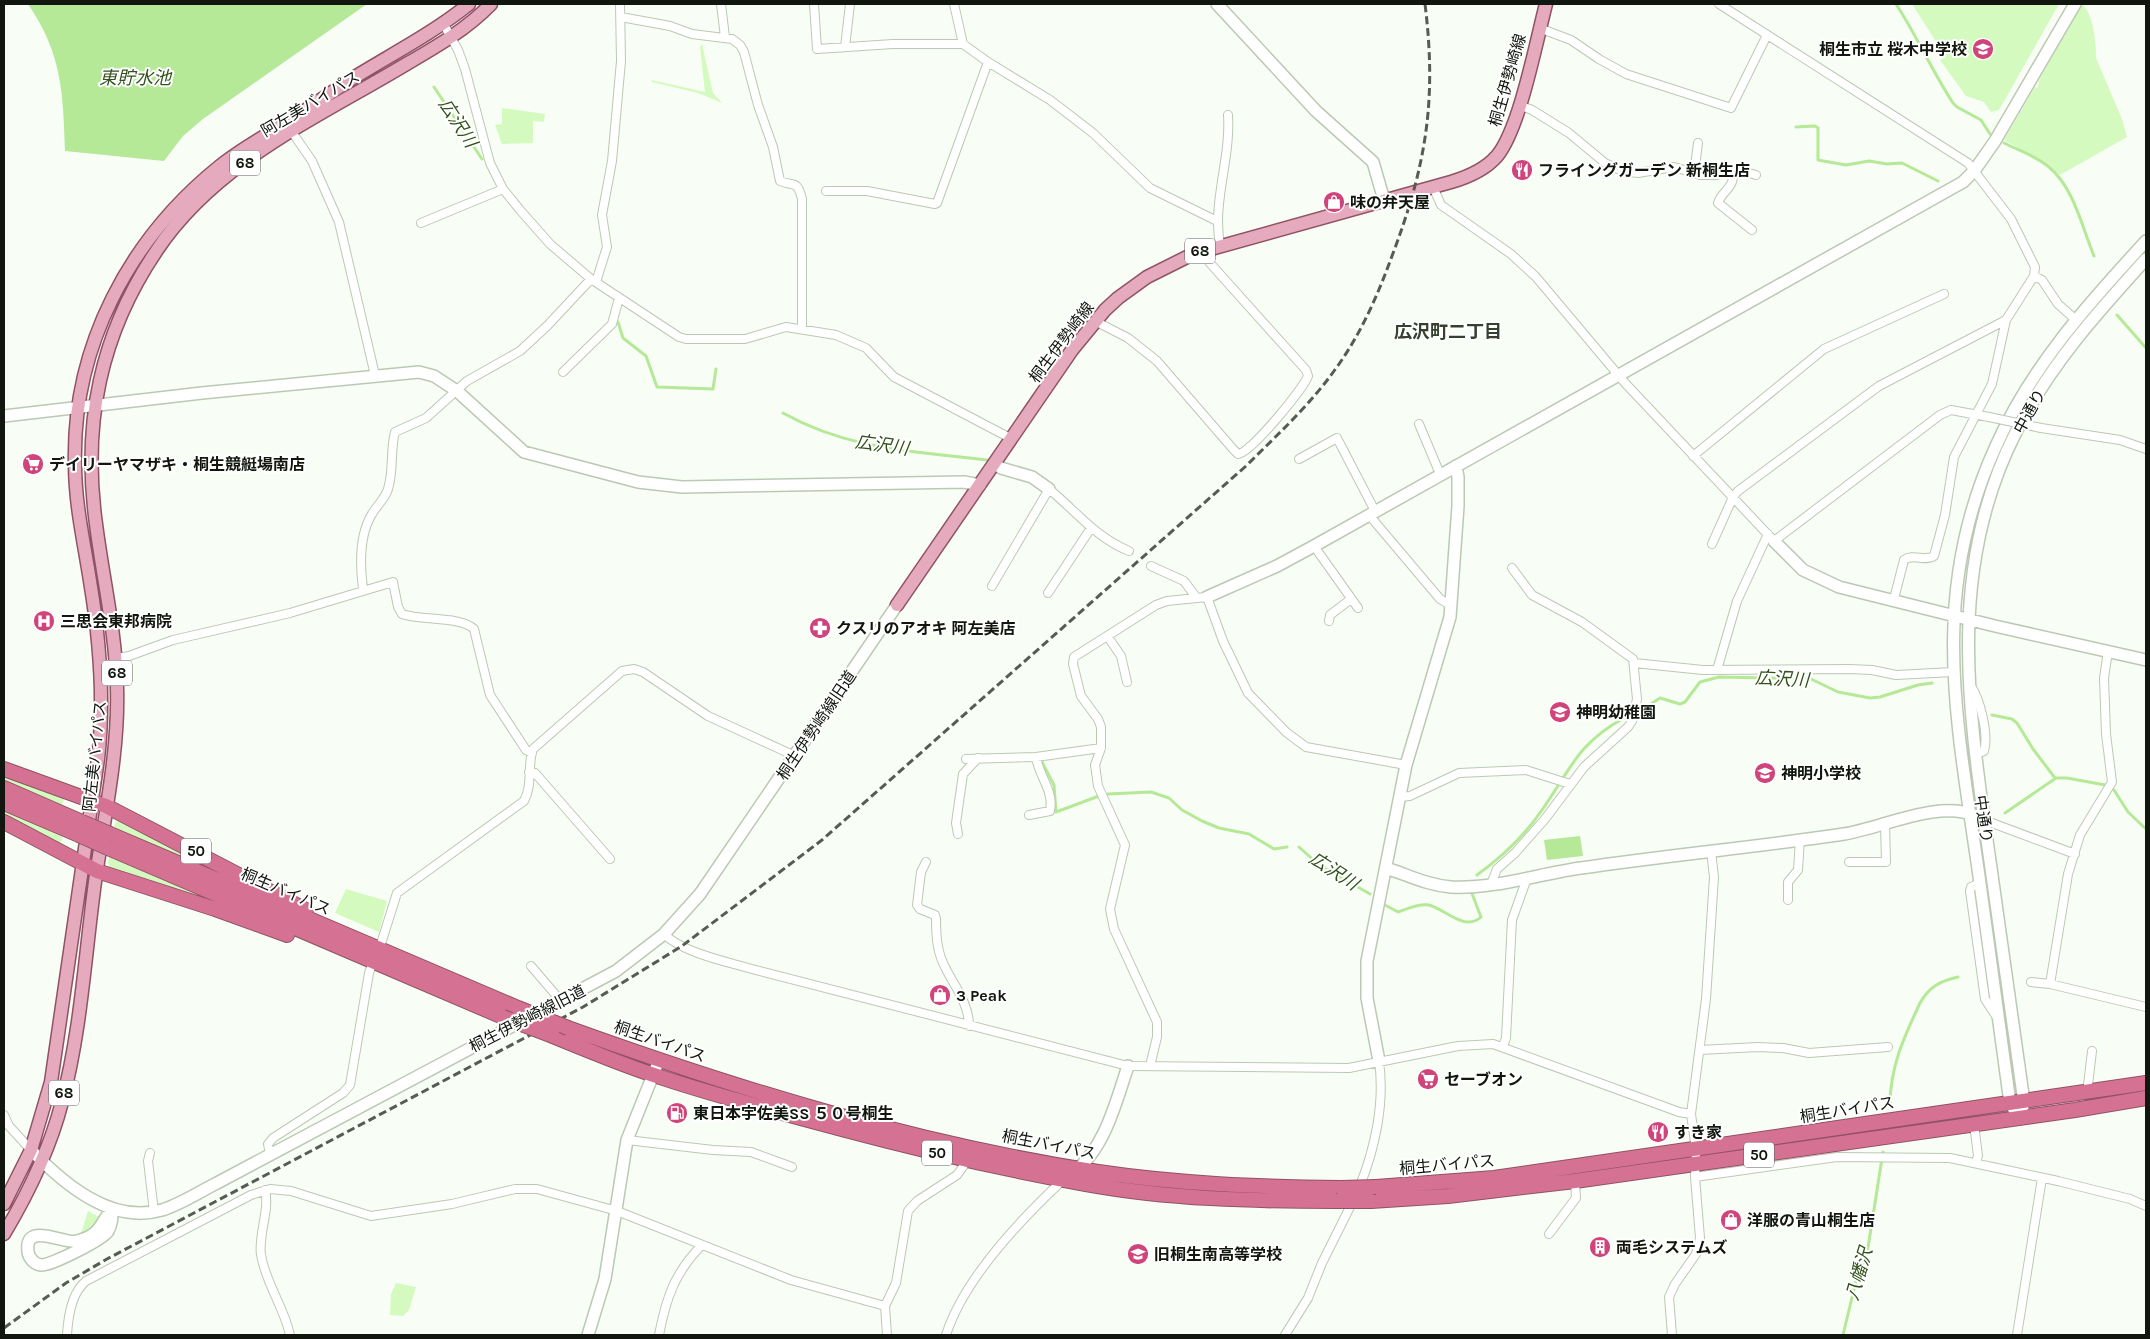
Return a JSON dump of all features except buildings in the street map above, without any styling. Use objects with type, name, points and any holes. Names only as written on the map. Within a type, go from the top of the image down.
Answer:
[{"type":"highway","name":"50","points":[[4,769],[100,803],[310,912],[359,934],[376,956]]},
{"type":"highway","name":"桐生バイパス","points":[[4,788],[109,841],[376,956],[503,1016],[652,1075],[753,1105],[967,1160],[1064,1180],[1187,1196],[1336,1202],[1448,1196],[1575,1181],[1696,1171],[1974,1124],[2146,1098]]},
{"type":"highway","name":"桐生バイパス","points":[[4,802],[81,828]]},
{"type":"highway","name":"50","points":[[4,822],[97,871],[215,909],[343,956],[376,956]]},
{"type":"highway","name":"桐生バイパス","points":[[376,956],[659,1060],[837,1114],[948,1142],[1079,1168],[1179,1181],[1280,1187],[1341,1188],[1494,1178],[2146,1083]]},
{"type":"main road","name":"阿左美バイパス","points":[[4,1234],[42,1161],[60,1110],[70,1069],[97,871],[103,688],[94,607],[76,493],[74,453],[79,408],[89,355],[113,294],[135,256],[176,207],[207,177],[236,154],[443,23],[469,4]]},
{"type":"main road","name":"阿左美バイパス","points":[[4,1204],[31,1150],[45,1108],[58,1050],[84,864],[100,803],[117,708],[116,658],[92,490],[90,448],[95,405],[111,339],[127,300],[158,248],[180,220],[212,188],[292,132],[451,36],[491,4]]},
{"type":"main road","name":"桐生伊勢崎線","points":[[896,605],[1072,350],[1095,321],[1118,298],[1147,277],[1206,249],[1467,177],[1493,160],[1510,134],[1546,4]]},
{"type":"street","points":[[364,590],[361,566],[365,532],[371,515],[383,500],[389,486],[395,432],[426,418],[467,382],[497,366],[530,343],[594,280],[607,247],[602,215],[612,161],[621,61],[620,4]]},
{"type":"street","points":[[720,4],[725,38]]},
{"type":"street","points":[[814,4],[817,49],[893,44],[963,44],[988,62],[1050,100],[1093,133],[1150,188],[1217,221]]},
{"type":"street","points":[[845,47],[850,4]]},
{"type":"street","points":[[954,4],[963,44]]},
{"type":"street","points":[[1216,4],[1316,111],[1373,162],[1384,200]]},
{"type":"street","points":[[1719,4],[1964,160],[2011,219],[2035,267],[2034,276],[2006,320],[1992,384],[1954,457],[1944,515],[1934,556],[1929,559],[1910,556],[1904,560],[1894,600]]},
{"type":"street","points":[[1150,1066],[1156,1038],[1157,1022],[1114,929],[1110,909],[1125,845],[1098,786],[1095,764],[1102,748],[1101,727],[1098,719],[1081,696],[1073,660],[1142,612],[1156,605],[1201,597],[1277,566],[1952,188],[1974,171],[2008,119],[2075,4]]},
{"type":"street","points":[[621,17],[670,26],[692,34],[725,38],[737,42],[744,52],[758,105],[773,147],[780,181],[795,184],[800,189],[802,199],[802,328]]},
{"type":"street","points":[[443,23],[458,50],[472,88],[490,163],[504,188],[540,234],[594,280],[679,337],[686,339],[745,339],[786,327],[802,328],[836,335],[866,348],[894,377],[1012,439]]},
{"type":"street","points":[[1539,28],[1571,40],[1626,74],[1730,108],[1767,35]]},
{"type":"street","points":[[826,191],[867,191],[937,203],[988,62]]},
{"type":"street","points":[[1519,105],[1532,110],[1569,133],[1605,163],[1616,169],[1638,173],[1674,167],[1694,174],[1716,175],[1738,169],[1756,175]]},
{"type":"street","points":[[1220,245],[1217,221],[1230,137],[1228,115]]},
{"type":"street","points":[[292,132],[312,162],[339,222],[375,376]]},
{"type":"street","points":[[1694,174],[1698,143]]},
{"type":"street","points":[[1731,170],[1732,184],[1718,203],[1752,230]]},
{"type":"street","points":[[1433,187],[1441,206],[1511,254],[1530,271],[1618,376],[1791,559],[1814,576],[1839,587],[2146,660]]},
{"type":"street","points":[[421,223],[504,188]]},
{"type":"street","name":"中通り","points":[[2017,1103],[2000,1023],[1970,813],[1953,672],[1953,615],[1964,536],[1975,498],[1990,459],[2029,384],[2076,320],[2146,241]]},
{"type":"street","points":[[1095,321],[1128,338],[1157,361],[1233,449],[1238,454],[1243,453],[1263,434],[1308,376],[1306,370],[1210,262],[1206,249]]},
{"type":"street","name":"中通り","points":[[2019,1118],[1968,682],[1968,619],[1971,586],[1980,538],[1999,473],[2016,433],[2036,395],[2067,350],[2146,259]]},
{"type":"street","points":[[2034,276],[2042,280],[2058,304],[2076,320]]},
{"type":"street","points":[[1693,456],[1824,349],[1944,294]]},
{"type":"street","points":[[563,372],[612,324],[620,298]]},
{"type":"street","points":[[1712,544],[1733,497],[1879,386],[2006,320]]},
{"type":"street","points":[[4,416],[375,376],[424,373],[434,376],[457,391],[524,452],[638,482],[675,487],[964,482],[980,485]]},
{"type":"street","points":[[1717,670],[1737,601],[1771,537],[1940,415],[1951,410],[1977,414],[2041,428],[2120,440],[2146,449]]},
{"type":"street","points":[[1419,424],[1440,474]]},
{"type":"street","points":[[1299,459],[1337,438],[1372,513],[1440,599],[1452,606]]},
{"type":"street","points":[[995,464],[1001,468],[1032,477],[1049,489],[1091,528],[1112,543],[1129,551]]},
{"type":"street","points":[[1285,1335],[1308,1298],[1364,1174],[1381,1101],[1379,1061],[1366,984],[1369,952],[1406,765],[1444,642],[1452,606],[1458,506],[1456,466]]},
{"type":"street","points":[[992,586],[1049,489]]},
{"type":"street","points":[[1048,592],[1091,528]]},
{"type":"street","points":[[1314,546],[1358,608]]},
{"type":"street","points":[[1151,566],[1184,581],[1201,597],[1248,693],[1286,732],[1306,748],[1406,765]]},
{"type":"street","points":[[1490,884],[1497,869],[1546,819],[1567,783],[1632,721],[1637,698],[1634,663],[1629,655],[1582,622],[1532,595],[1512,568]]},
{"type":"street","points":[[116,658],[129,656],[173,640],[290,613],[393,582],[398,606],[402,614],[434,620],[464,622],[474,629],[490,695],[526,750],[532,753]]},
{"type":"street","points":[[1329,621],[1330,615],[1351,599]]},
{"type":"street","name":"桐生伊勢崎線旧道","points":[[31,1150],[90,1199],[112,1209],[130,1212],[154,1212],[175,1205],[616,971],[664,934],[700,894],[896,605]]},
{"type":"street","points":[[1108,636],[1121,656],[1127,682]]},
{"type":"street","points":[[2050,984],[2066,884],[2080,835],[2112,782],[2106,734],[2104,678],[2108,651]]},
{"type":"street","points":[[1634,663],[1686,669],[1717,670],[1850,669],[1872,670],[1896,675],[1953,672]]},
{"type":"street","points":[[270,1154],[268,1144],[273,1138],[343,1093],[350,1086],[369,973],[397,893],[524,801],[528,789],[532,753],[539,742],[614,676],[634,669],[643,672],[708,716],[795,756]]},
{"type":"street","points":[[966,759],[1036,757],[1102,748]]},
{"type":"street","points":[[1029,814],[1050,811],[1051,805],[1050,791],[1037,766],[1036,757]]},
{"type":"street","points":[[958,834],[956,823],[963,774],[978,758]]},
{"type":"street","points":[[1400,797],[1410,796],[1459,773],[1526,770],[1567,783]]},
{"type":"street","points":[[529,772],[535,773],[610,859]]},
{"type":"street","points":[[1386,868],[1412,879],[1438,885],[1465,887],[1581,868],[1845,834],[1885,824],[1960,810],[2075,854]]},
{"type":"street","points":[[1849,862],[1886,862],[1885,824]]},
{"type":"street","points":[[1788,900],[1788,882],[1798,870],[1800,839]]},
{"type":"street","points":[[1672,1335],[1669,1297],[1675,1284],[1696,1254],[1700,1238],[1696,1150],[1691,1114],[1706,999],[1714,877],[1710,851]]},
{"type":"street","points":[[926,862],[921,872],[917,905],[920,909],[935,915],[938,951],[959,990],[969,1026]]},
{"type":"street","points":[[1503,1046],[1506,1038],[1512,920],[1527,878]]},
{"type":"street","points":[[664,934],[682,946],[748,968],[1128,1066],[1340,1068],[1478,1043],[1503,1046],[1679,1112],[1691,1114]]},
{"type":"street","points":[[531,966],[561,1001]]},
{"type":"street","points":[[2032,982],[2050,984],[2146,1007]]},
{"type":"street","points":[[1700,1050],[1758,1046],[1809,1053],[1888,1046]]},
{"type":"street","points":[[2089,1092],[2092,1051]]},
{"type":"street","points":[[588,1335],[605,1279],[627,1140],[659,1060]]},
{"type":"street","points":[[946,1335],[950,1322],[970,1284],[981,1270],[1024,1220],[1064,1180],[1079,1168],[1101,1139],[1128,1066]]},
{"type":"street","points":[[4,1114],[9,1126],[31,1150]]},
{"type":"street","points":[[1974,1124],[1978,1156],[1976,1162]]},
{"type":"street","points":[[627,1140],[714,1150],[751,1152],[792,1167]]},
{"type":"street","points":[[150,1152],[148,1161],[154,1212]]},
{"type":"street","points":[[1696,1171],[1822,1158],[1950,1158],[1976,1162],[2130,1199],[2146,1206]]},
{"type":"street","points":[[886,1335],[885,1306],[896,1283],[908,1211],[917,1201],[956,1175],[967,1160]]},
{"type":"street","points":[[2017,1335],[2042,1178]]},
{"type":"street","points":[[1549,1234],[1576,1198],[1578,1193],[1575,1181]]},
{"type":"street","points":[[67,1335],[69,1317],[76,1294],[86,1281],[146,1248],[265,1190],[275,1189],[300,1192],[371,1216],[452,1204],[529,1188],[547,1191],[617,1211],[791,1280],[885,1306]]},
{"type":"street","points":[[265,1190],[260,1243],[261,1255],[286,1316],[290,1335]]},
{"type":"street","points":[[112,1209],[112,1219],[105,1235],[47,1265],[36,1264],[30,1258],[30,1243],[36,1236],[44,1235],[77,1242],[99,1231],[112,1209]]},
{"type":"street","points":[[659,1335],[663,1312],[673,1284],[682,1266],[702,1245]]},
{"type":"shaded area","name":"桐生市立 桜木中学校","points":[[1912,4],[2059,4],[1999,110],[1991,112],[1984,102],[1966,96],[1940,60],[1946,57]]},
{"type":"shaded area","points":[[2082,4],[2092,22],[2096,58],[2122,119],[2127,137],[2060,175],[2048,164],[2004,140],[2035,87],[2037,88],[2038,82]]},
{"type":"shaded area","points":[[702,44],[713,93],[722,103],[698,93],[652,82],[651,80],[705,92],[700,47]]},
{"type":"shaded area","points":[[502,108],[545,114],[544,122],[533,121],[533,143],[502,144],[495,125],[502,124]]},
{"type":"shaded area","points":[[4,773],[66,794],[62,805],[4,780]]},
{"type":"shaded area","points":[[4,809],[62,835],[62,841],[57,846],[4,818]]},
{"type":"shaded area","points":[[117,820],[276,899],[113,828]]},
{"type":"shaded area","points":[[110,855],[266,922],[110,869],[108,863]]},
{"type":"shaded area","points":[[346,889],[387,901],[379,932],[335,913]]},
{"type":"shaded area","points":[[88,1211],[101,1218],[98,1225],[80,1237]]},
{"type":"shaded area","points":[[396,1283],[416,1287],[409,1310],[403,1316],[390,1315],[391,1294]]},
{"type":"water","name":"東貯水池","points":[[28,4],[367,4],[203,119],[183,136],[164,161],[65,151],[61,92],[54,57],[48,40]]},
{"type":"water","points":[[1580,836],[1583,856],[1547,860],[1544,840]]},
{"type":"waterway","points":[[1896,4],[1953,103],[1981,120],[1990,134]]},
{"type":"waterway","name":"広沢川","points":[[434,87],[482,159]]},
{"type":"waterway","points":[[1796,127],[1815,126],[1818,128],[1818,160],[1846,165],[1869,161],[1887,164],[1902,163],[1938,181]]},
{"type":"waterway","points":[[2004,143],[2038,160],[2058,176],[2071,197],[2094,256]]},
{"type":"waterway","points":[[2117,315],[2146,348]]},
{"type":"waterway","points":[[618,322],[623,338],[646,356],[657,387],[713,389],[716,369]]},
{"type":"waterway","name":"広沢川","points":[[783,413],[832,435],[857,442],[908,451],[987,460]]},
{"type":"waterway","name":"広沢川","points":[[1642,710],[1660,698],[1680,704],[1685,702],[1700,682],[1719,677],[1811,679],[1838,692],[1870,698],[1932,683]]},
{"type":"waterway","name":"広沢川","points":[[1992,715],[2012,719],[2017,723],[2033,749],[2055,778]]},
{"type":"waterway","name":"広沢川","points":[[1477,875],[1521,837],[1585,748],[1608,727],[1624,718]]},
{"type":"waterway","points":[[1042,762],[1054,785],[1056,812],[1099,796]]},
{"type":"waterway","name":"八幡沢","points":[[2005,813],[2056,778],[2067,778],[2105,785]]},
{"type":"waterway","name":"広沢川","points":[[2114,790],[2128,812],[2146,829]]},
{"type":"waterway","points":[[1108,794],[1151,792],[1169,798],[1182,810],[1219,828],[1249,834],[1274,849],[1287,847]]},
{"type":"waterway","name":"広沢川","points":[[1299,847],[1319,865],[1370,894]]},
{"type":"waterway","name":"広沢川","points":[[1385,905],[1398,912],[1417,906],[1429,905],[1462,921],[1475,921],[1481,917],[1471,891]]},
{"type":"waterway","name":"八幡沢","points":[[1890,1105],[1895,1065],[1903,1040],[1920,1003],[1927,993],[1936,986],[1946,980],[1958,977]]},
{"type":"waterway","name":"八幡沢","points":[[1843,1335],[1856,1281],[1867,1254],[1883,1152]]},
{"type":"railway","points":[[4,1328],[66,1283],[107,1259],[583,1007],[682,946],[822,840],[1246,466],[1281,432],[1334,371],[1360,330],[1386,271],[1404,223],[1413,192],[1426,133],[1430,72],[1425,4]]},
{"type":"place","name":"桐生市立 桜木中学校","points":[[1983,49]]},
{"type":"place","name":"フライングガーデン 新桐生店","points":[[1522,170]]},
{"type":"place","name":"味の弁天屋","points":[[1334,202]]},
{"type":"place","name":"デイリーヤマザキ・桐生競艇場南店","points":[[33,464]]},
{"type":"place","name":"三思会東邦病院","points":[[44,621]]},
{"type":"place","name":"クスリのアオキ 阿左美店","points":[[820,628]]},
{"type":"place","name":"神明幼稚園","points":[[1560,712]]},
{"type":"place","name":"神明小学校","points":[[1765,773]]},
{"type":"place","name":"3 Peak","points":[[940,995]]},
{"type":"place","name":"セーブオン","points":[[1428,1079]]},
{"type":"place","name":"東日本宇佐美SS ５０号桐生","points":[[677,1113]]},
{"type":"place","name":"すき家","points":[[1658,1132]]},
{"type":"place","name":"洋服の青山桐生店","points":[[1731,1220]]},
{"type":"place","name":"両毛システムズ","points":[[1600,1247]]},
{"type":"place","name":"旧桐生南高等学校","points":[[1138,1254]]},
{"type":"district","name":"広沢町二丁目","points":[[1448,332]]}]
